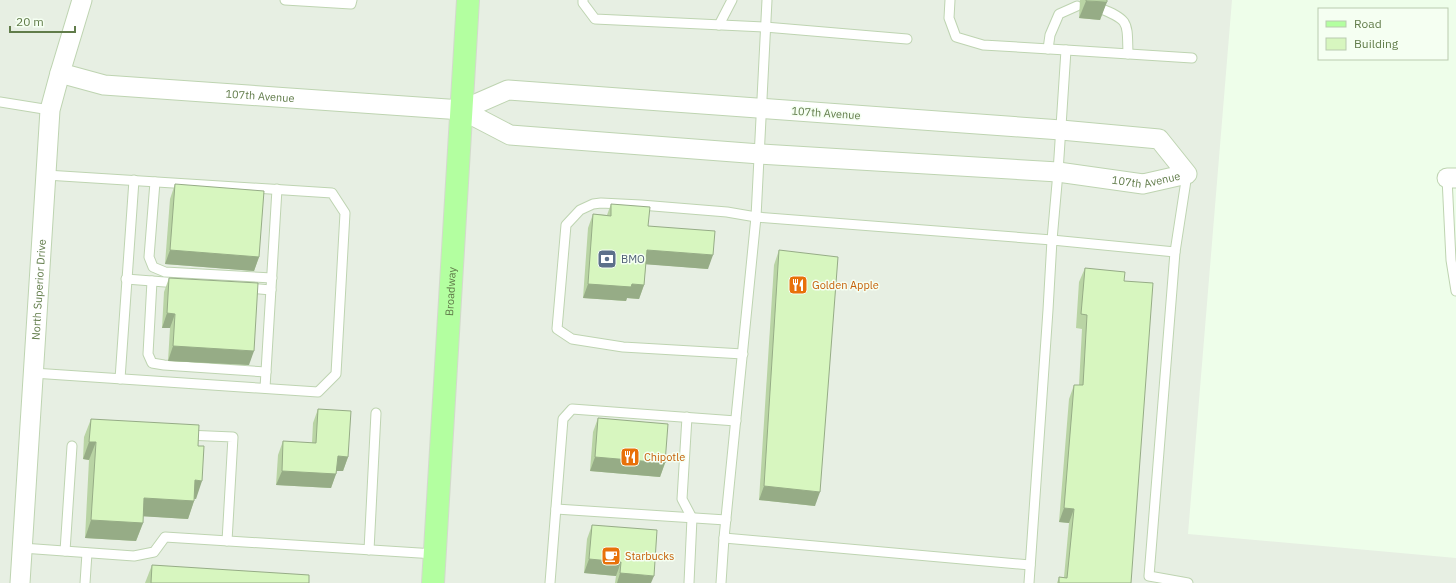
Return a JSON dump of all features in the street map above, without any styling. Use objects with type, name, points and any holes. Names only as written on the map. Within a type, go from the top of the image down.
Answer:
[{"type":"main road","name":"Broadway","points":[[433,583],[468,0]]},
{"type":"street","name":"North Superior Drive","points":[[20,583],[50,110],[82,0]]},
{"type":"street","name":"107th Avenue","points":[[60,73],[104,85],[462,110],[510,135],[760,154],[1058,172],[1143,184],[1187,174],[1159,138],[508,90],[462,110]]},
{"type":"lane","points":[[285,0],[352,4],[352,0]]},
{"type":"lane","points":[[583,0],[583,4],[596,19],[765,27],[907,39]]},
{"type":"lane","points":[[720,25],[732,0]]},
{"type":"lane","points":[[721,583],[724,538],[756,217],[767,0]]},
{"type":"lane","points":[[950,0],[949,18],[956,37],[983,45],[1192,58]]},
{"type":"lane","points":[[1048,49],[1050,35],[1059,14],[1078,6]]},
{"type":"lane","points":[[1099,8],[1119,16],[1127,28],[1128,54]]},
{"type":"lane","points":[[1029,583],[1066,50]]},
{"type":"lane","points":[[0,102],[50,110]]},
{"type":"lane","points":[[1187,174],[1175,252],[1149,576],[1188,583]]},
{"type":"lane","points":[[33,373],[318,392],[336,374],[345,213],[332,193],[46,175]]},
{"type":"lane","points":[[1452,178],[1451,260],[1456,291]]},
{"type":"lane","points":[[120,379],[134,180]]},
{"type":"lane","points":[[155,182],[150,257],[153,267],[165,272],[272,278]]},
{"type":"lane","points":[[265,388],[277,189]]},
{"type":"lane","points":[[742,354],[608,345],[572,339],[557,329],[566,224],[580,210],[593,204],[601,203],[727,212],[756,217],[1052,240],[1175,252]]},
{"type":"lane","points":[[126,279],[184,283]]},
{"type":"lane","points":[[152,281],[148,354],[152,363],[266,372]]},
{"type":"lane","points":[[239,287],[271,290]]},
{"type":"lane","points":[[550,583],[563,419],[572,409],[736,421]]},
{"type":"lane","points":[[369,550],[376,413]]},
{"type":"lane","points":[[687,417],[682,499],[692,518],[689,583]]},
{"type":"lane","points":[[178,434],[232,437],[227,541]]},
{"type":"lane","points":[[66,551],[72,446]]},
{"type":"lane","points":[[556,509],[726,520]]},
{"type":"lane","points":[[22,548],[134,556],[154,552],[165,537],[435,554]]},
{"type":"lane","points":[[724,538],[1030,564]]},
{"type":"lane","points":[[86,583],[87,552]]},
{"type":"shaded area","points":[[0,0],[1232,0],[1188,534],[1456,558],[1456,583],[0,583]]},
{"type":"building","points":[[1107,0],[1107,2],[1086,1]]},
{"type":"building","points":[[175,184],[264,191],[259,257],[170,250]]},
{"type":"building","points":[[611,204],[650,207],[648,226],[715,231],[713,255],[647,250],[644,285],[632,284],[631,287],[588,284],[593,214],[611,216]]},
{"type":"building","points":[[779,250],[838,257],[820,492],[764,486]]},
{"type":"building","points":[[1085,268],[1125,272],[1124,281],[1153,283],[1131,583],[1059,583],[1059,577],[1067,578],[1074,509],[1064,508],[1074,385],[1083,385],[1087,315],[1081,314]]},
{"type":"building","points":[[169,278],[258,283],[254,351],[173,346],[175,314],[167,313]]},
{"type":"building","points":[[318,409],[351,411],[348,457],[338,456],[336,474],[282,471],[283,441],[316,443]]},
{"type":"building","points":[[598,418],[668,424],[665,463],[595,457]]},
{"type":"building","points":[[91,419],[199,425],[198,446],[204,446],[202,481],[195,480],[194,501],[144,498],[143,523],[91,520],[96,442],[89,442]]},
{"type":"building","points":[[592,525],[657,530],[654,576],[620,573],[621,562],[589,559]]},
{"type":"building","points":[[152,565],[309,575],[309,583],[151,583]]},
{"type":"place","name":"BMO","points":[[607,259]]},
{"type":"place","name":"Golden Apple","points":[[798,285]]},
{"type":"place","name":"Chipotle","points":[[630,457]]},
{"type":"place","name":"Starbucks","points":[[611,556]]}]
